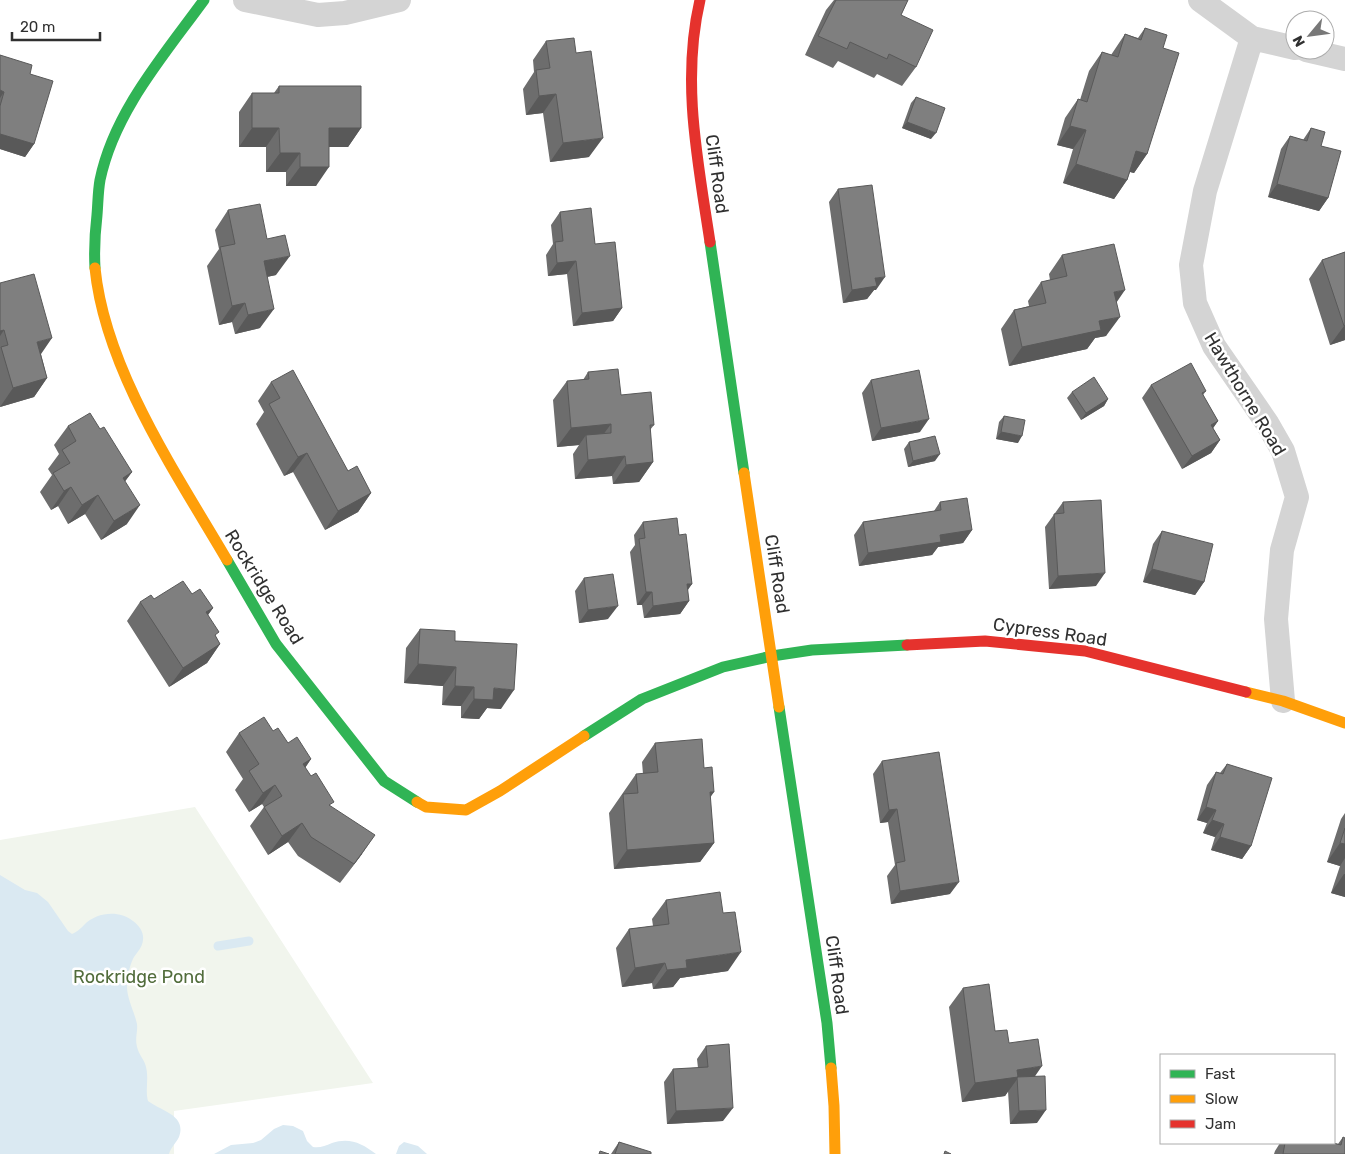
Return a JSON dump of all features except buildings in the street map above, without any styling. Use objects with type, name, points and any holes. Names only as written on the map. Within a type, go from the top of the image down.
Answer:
[{"type":"street","name":"Rockridge Road","points":[[204,0],[147,78],[123,117],[109,149],[100,180],[95,234],[95,262],[103,315],[124,374],[157,441],[276,644],[384,781],[426,807],[466,810],[500,792],[642,700],[723,667],[772,656]]},
{"type":"street","points":[[245,0],[318,15],[345,13],[399,0]]},
{"type":"street","name":"Cliff Road","points":[[700,0],[694,26],[690,59],[691,108],[695,145],[825,1014],[832,1078],[835,1154]]},
{"type":"street","points":[[1200,0],[1252,38],[1285,46]]},
{"type":"street","name":"Hawthorne Road","points":[[1252,38],[1205,191],[1191,265],[1195,303],[1214,346],[1267,423],[1283,451],[1297,496],[1282,550],[1276,618],[1283,701]]},
{"type":"street","name":"Cypress Road","points":[[772,656],[812,650],[985,641],[1085,651],[1283,701],[1345,724]]},
{"type":"green space","name":"Rockridge Pond","points":[[195,807],[373,1083],[174,1111],[174,1154],[0,1154],[0,840]]},
{"type":"shaded area","name":"Rockridge Pond","points":[[0,875],[25,890],[37,893],[48,902],[72,934],[95,917],[108,914],[127,917],[141,930],[143,935],[142,943],[131,963],[127,988],[137,1024],[137,1046],[146,1067],[148,1101],[171,1114],[179,1124],[179,1137],[169,1154],[0,1154]]},
{"type":"shaded area","points":[[283,1125],[293,1126],[303,1131],[307,1141],[313,1147],[338,1141],[350,1141],[366,1147],[376,1154],[214,1154],[231,1145],[253,1143],[261,1140],[274,1129]]},
{"type":"shaded area","points":[[404,1142],[418,1146],[427,1154],[396,1154],[399,1146]]},
{"type":"waterway","points":[[218,946],[249,941]]},
{"type":"traffic: fast","points":[[95,268],[99,184],[107,155],[117,131],[142,85],[204,0]]},
{"type":"traffic: fast","points":[[710,242],[744,473]]},
{"type":"traffic: fast","points":[[227,560],[276,644],[384,781],[417,802]]},
{"type":"traffic: fast","points":[[584,736],[642,699],[723,667],[772,656],[812,650],[907,645]]},
{"type":"traffic: fast","points":[[779,707],[827,1023],[831,1068]]},
{"type":"traffic: slow","points":[[95,268],[101,306],[128,382],[165,456],[227,560]]},
{"type":"traffic: slow","points":[[744,473],[779,707]]},
{"type":"traffic: slow","points":[[1246,692],[1283,701],[1345,723]]},
{"type":"traffic: slow","points":[[417,802],[426,807],[466,810],[500,791],[584,736]]},
{"type":"traffic: slow","points":[[831,1068],[835,1154]]},
{"type":"traffic: jam","points":[[700,0],[694,30],[692,61],[693,121],[710,242]]},
{"type":"traffic: jam","points":[[907,645],[985,641],[1085,651],[1246,692]]}]
